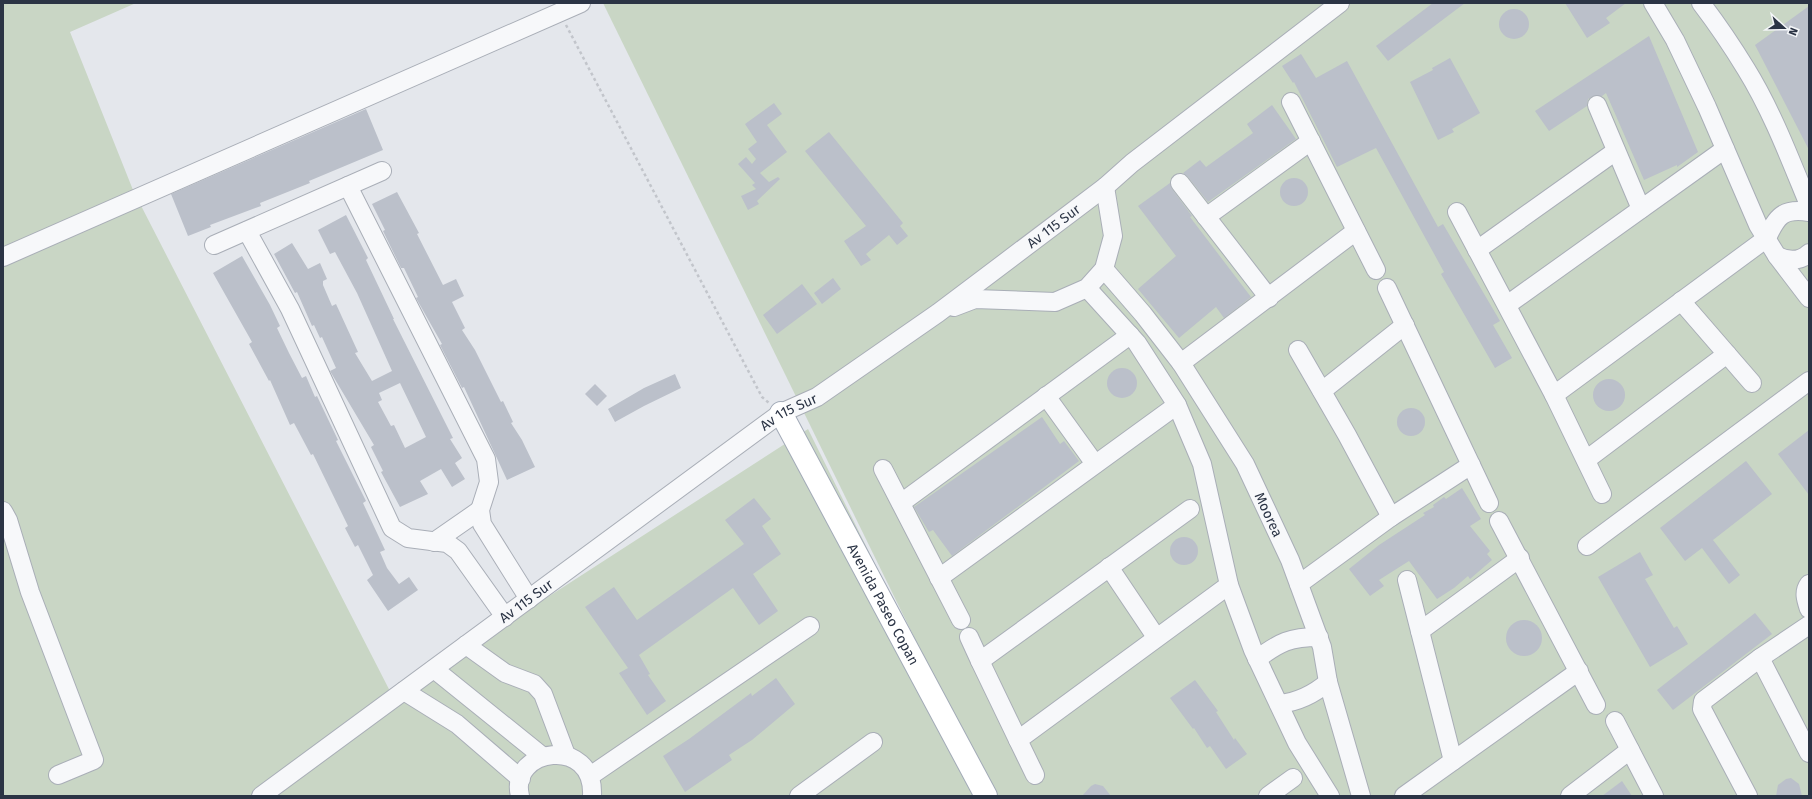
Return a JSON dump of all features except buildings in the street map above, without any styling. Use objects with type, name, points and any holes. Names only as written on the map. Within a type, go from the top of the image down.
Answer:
[{"type":"main road","name":"Avenida Paseo Copan","points":[[781,413],[986,796]]},
{"type":"street","points":[[3,257],[558,8],[581,3]]},
{"type":"street","name":"Av 115 Sur","points":[[261,796],[781,413],[817,397],[938,313],[1105,187],[1132,163],[1340,3]]},
{"type":"street","points":[[1653,3],[1675,40],[1758,225],[1777,256],[1809,298]]},
{"type":"street","points":[[1700,3],[1723,32],[1747,70],[1782,141],[1809,205]]},
{"type":"street","points":[[1291,102],[1376,270]]},
{"type":"street","points":[[1597,105],[1641,209]]},
{"type":"street","points":[[1206,217],[1311,142]]},
{"type":"street","points":[[1507,305],[1725,149]]},
{"type":"street","points":[[1477,250],[1616,151]]},
{"type":"street","points":[[214,245],[382,171]]},
{"type":"street","points":[[1180,183],[1269,298]]},
{"type":"street","points":[[348,186],[486,459],[489,482],[480,510],[482,524],[529,599]]},
{"type":"street","points":[[938,313],[975,299],[1055,302],[1087,288],[1104,269],[1113,236],[1105,187]]},
{"type":"street","points":[[1554,394],[1767,238],[1777,218],[1786,212],[1799,210],[1809,212]]},
{"type":"street","points":[[1457,212],[1554,394],[1602,494]]},
{"type":"street","points":[[247,231],[290,309],[392,528],[408,538],[447,543],[458,551],[505,617]]},
{"type":"street","points":[[1181,364],[1356,231]]},
{"type":"street","points":[[1777,256],[1794,260],[1805,257],[1809,253]]},
{"type":"street","name":"Moorea","points":[[1104,269],[1143,314],[1181,364],[1245,464],[1290,560],[1319,637],[1328,682],[1361,796]]},
{"type":"street","points":[[1087,288],[1137,343],[1177,405],[1202,464],[1229,585],[1257,659],[1297,743],[1330,796]]},
{"type":"street","points":[[1388,288],[1489,504]]},
{"type":"street","points":[[1681,301],[1752,383]]},
{"type":"street","points":[[901,503],[1046,396],[1126,331],[1143,314]]},
{"type":"street","points":[[1322,391],[1405,325]]},
{"type":"street","points":[[1298,350],[1391,517]]},
{"type":"street","points":[[1586,460],[1727,354]]},
{"type":"street","points":[[1588,546],[1809,381]]},
{"type":"street","points":[[1046,396],[1095,464]]},
{"type":"street","points":[[939,578],[1177,405]]},
{"type":"street","points":[[1299,584],[1391,517],[1471,465]]},
{"type":"street","points":[[883,469],[961,620]]},
{"type":"street","points":[[980,661],[1190,508]]},
{"type":"street","points":[[434,542],[480,510]]},
{"type":"street","points":[[3,511],[8,520],[30,592],[94,760],[58,775]]},
{"type":"street","points":[[1499,521],[1520,558],[1596,705]]},
{"type":"street","points":[[1420,631],[1520,558]]},
{"type":"street","points":[[1109,567],[1156,637]]},
{"type":"street","points":[[1408,580],[1453,761]]},
{"type":"street","points":[[1809,584],[1806,588],[1805,598],[1809,609]]},
{"type":"street","points":[[1018,740],[1156,637],[1229,585]]},
{"type":"street","points":[[1748,796],[1702,709],[1703,701],[1760,658],[1809,625]]},
{"type":"street","points":[[590,776],[810,626]]},
{"type":"street","points":[[969,637],[1035,775]]},
{"type":"street","points":[[1257,659],[1277,644],[1298,637],[1319,637]]},
{"type":"street","points":[[466,646],[505,673],[534,684],[543,694],[566,755]]},
{"type":"street","points":[[1760,658],[1809,753]]},
{"type":"street","points":[[434,669],[542,756]]},
{"type":"street","points":[[1404,796],[1579,671]]},
{"type":"street","points":[[1279,704],[1292,702],[1306,697],[1318,691],[1328,682]]},
{"type":"street","points":[[404,691],[457,724],[519,791],[533,762],[542,756],[555,754],[566,755],[580,762],[590,776],[593,786],[592,796]]},
{"type":"street","points":[[1615,721],[1654,796]]},
{"type":"street","points":[[799,796],[874,742]]},
{"type":"street","points":[[1570,796],[1630,750]]},
{"type":"street","points":[[1268,796],[1293,778]]},
{"type":"path","points":[[558,8],[762,397],[781,413]]},
{"type":"green space","points":[[3,3],[136,3],[70,32],[133,190],[393,697],[808,429],[990,796],[3,796]]},
{"type":"green space","points":[[603,3],[1809,3],[1809,796],[992,796]]}]
